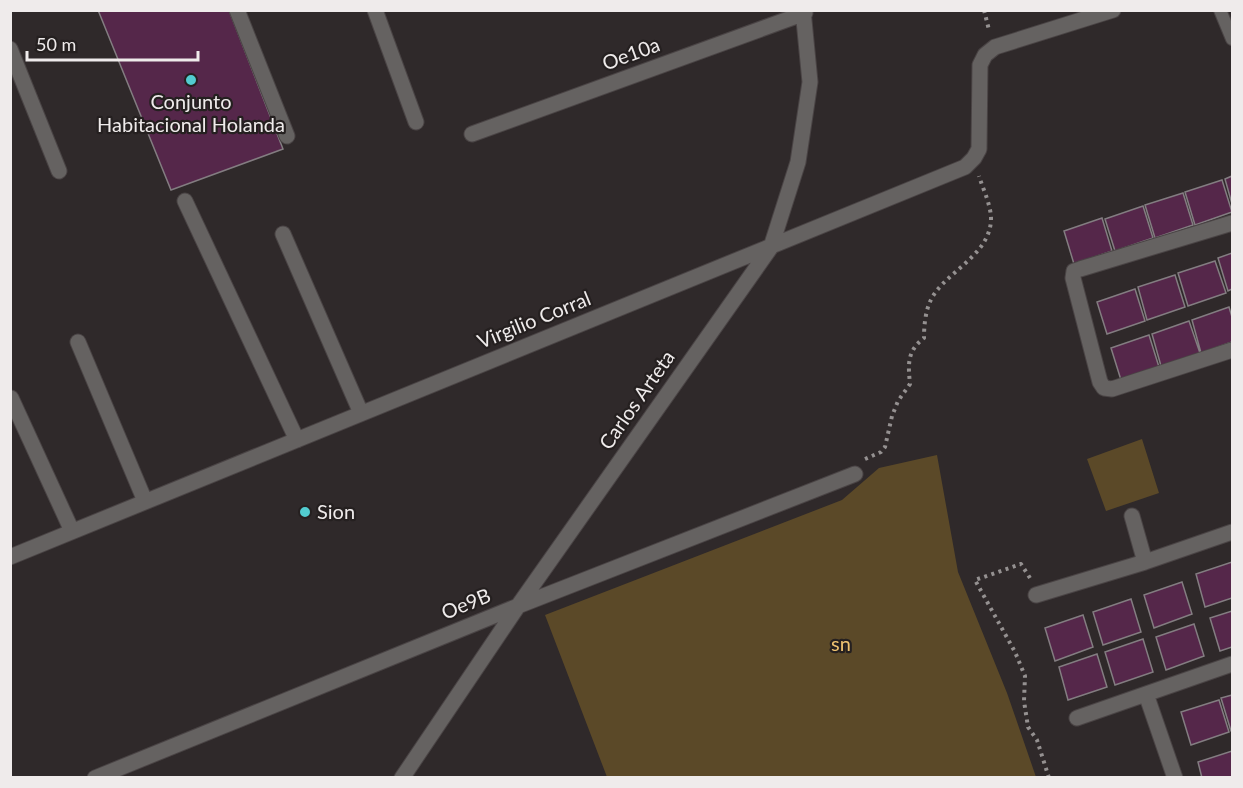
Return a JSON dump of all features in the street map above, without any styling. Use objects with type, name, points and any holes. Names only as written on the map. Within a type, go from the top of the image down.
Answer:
[{"type":"street","points":[[237,10],[287,136]]},
{"type":"street","points":[[375,10],[416,122]]},
{"type":"street","points":[[974,158],[979,149],[980,65],[986,55],[994,47],[1113,10]]},
{"type":"street","name":"Oe10a","points":[[472,134],[804,12]]},
{"type":"street","name":"Carlos Arteta","points":[[402,777],[518,606],[771,247],[798,162],[810,82],[804,12]]},
{"type":"street","points":[[10,49],[59,171]]},
{"type":"street","name":"Virgilio Corral","points":[[10,557],[965,167],[974,158]]},
{"type":"street","points":[[185,201],[297,440]]},
{"type":"street","points":[[1233,223],[1080,268],[1074,271],[1073,278],[1100,382],[1104,387],[1112,388],[1233,350]]},
{"type":"street","points":[[283,234],[361,413]]},
{"type":"street","points":[[78,342],[146,501]]},
{"type":"street","points":[[11,398],[72,531]]},
{"type":"street","name":"Oe9B","points":[[95,777],[518,606],[855,474]]},
{"type":"street","points":[[1132,516],[1145,562]]},
{"type":"street","points":[[1036,595],[1233,532]]},
{"type":"street","points":[[1077,718],[1233,664]]},
{"type":"street","points":[[1146,694],[1174,777]]},
{"type":"lane","points":[[1220,10],[1233,39]]},
{"type":"path","points":[[855,474],[863,460],[881,453],[885,447],[892,416],[898,401],[910,384],[908,362],[911,351],[924,338],[924,323],[933,295],[980,248],[988,231],[990,211],[974,158]]},
{"type":"path","points":[[1021,564],[975,580],[1016,652],[1025,676],[1024,701],[1028,727],[1037,740],[1049,777]]},
{"type":"green space","points":[[1142,439],[1159,493],[1106,511],[1087,459]]},
{"type":"green space","name":"sn","points":[[937,455],[958,572],[1007,693],[1036,777],[607,777],[545,615],[842,500],[879,468]]},
{"type":"building","name":"Conjunto Habitacional Holanda","points":[[98,10],[229,10],[283,149],[171,190]]},
{"type":"building","points":[[1232,176],[1232,204],[1225,179]]},
{"type":"building","points":[[1222,180],[1232,212],[1195,225],[1185,192]]},
{"type":"building","points":[[1183,193],[1193,225],[1155,238],[1145,205]]},
{"type":"building","points":[[1143,206],[1153,238],[1115,251],[1105,219]]},
{"type":"building","points":[[1102,218],[1112,251],[1074,264],[1064,231]]},
{"type":"building","points":[[1232,253],[1232,289],[1228,291],[1218,258]]},
{"type":"building","points":[[1215,261],[1226,293],[1188,306],[1178,273]]},
{"type":"building","points":[[1175,275],[1185,307],[1147,320],[1138,287]]},
{"type":"building","points":[[1135,289],[1145,321],[1107,334],[1097,302]]},
{"type":"building","points":[[1229,307],[1232,317],[1232,342],[1201,353],[1192,320]]},
{"type":"building","points":[[1189,321],[1200,353],[1161,366],[1152,334]]},
{"type":"building","points":[[1149,335],[1159,367],[1121,380],[1111,348]]},
{"type":"building","points":[[1232,562],[1232,598],[1205,607],[1196,574]]},
{"type":"building","points":[[1182,582],[1192,614],[1154,628],[1144,595]]},
{"type":"building","points":[[1131,599],[1141,632],[1103,645],[1093,612]]},
{"type":"building","points":[[1232,611],[1232,647],[1220,651],[1210,618]]},
{"type":"building","points":[[1083,615],[1093,647],[1055,661],[1045,628]]},
{"type":"building","points":[[1194,624],[1204,656],[1166,670],[1156,637]]},
{"type":"building","points":[[1143,639],[1153,672],[1115,685],[1105,652]]},
{"type":"building","points":[[1097,654],[1107,687],[1068,700],[1059,667]]},
{"type":"building","points":[[1232,695],[1232,731],[1231,731],[1221,698]]},
{"type":"building","points":[[1219,700],[1229,732],[1191,745],[1181,712]]},
{"type":"building","points":[[1232,751],[1232,778],[1202,778],[1198,762]]},
{"type":"place","name":"Conjunto Habitacional Holanda","points":[[191,80]]},
{"type":"place","name":"Sion","points":[[305,512]]}]
